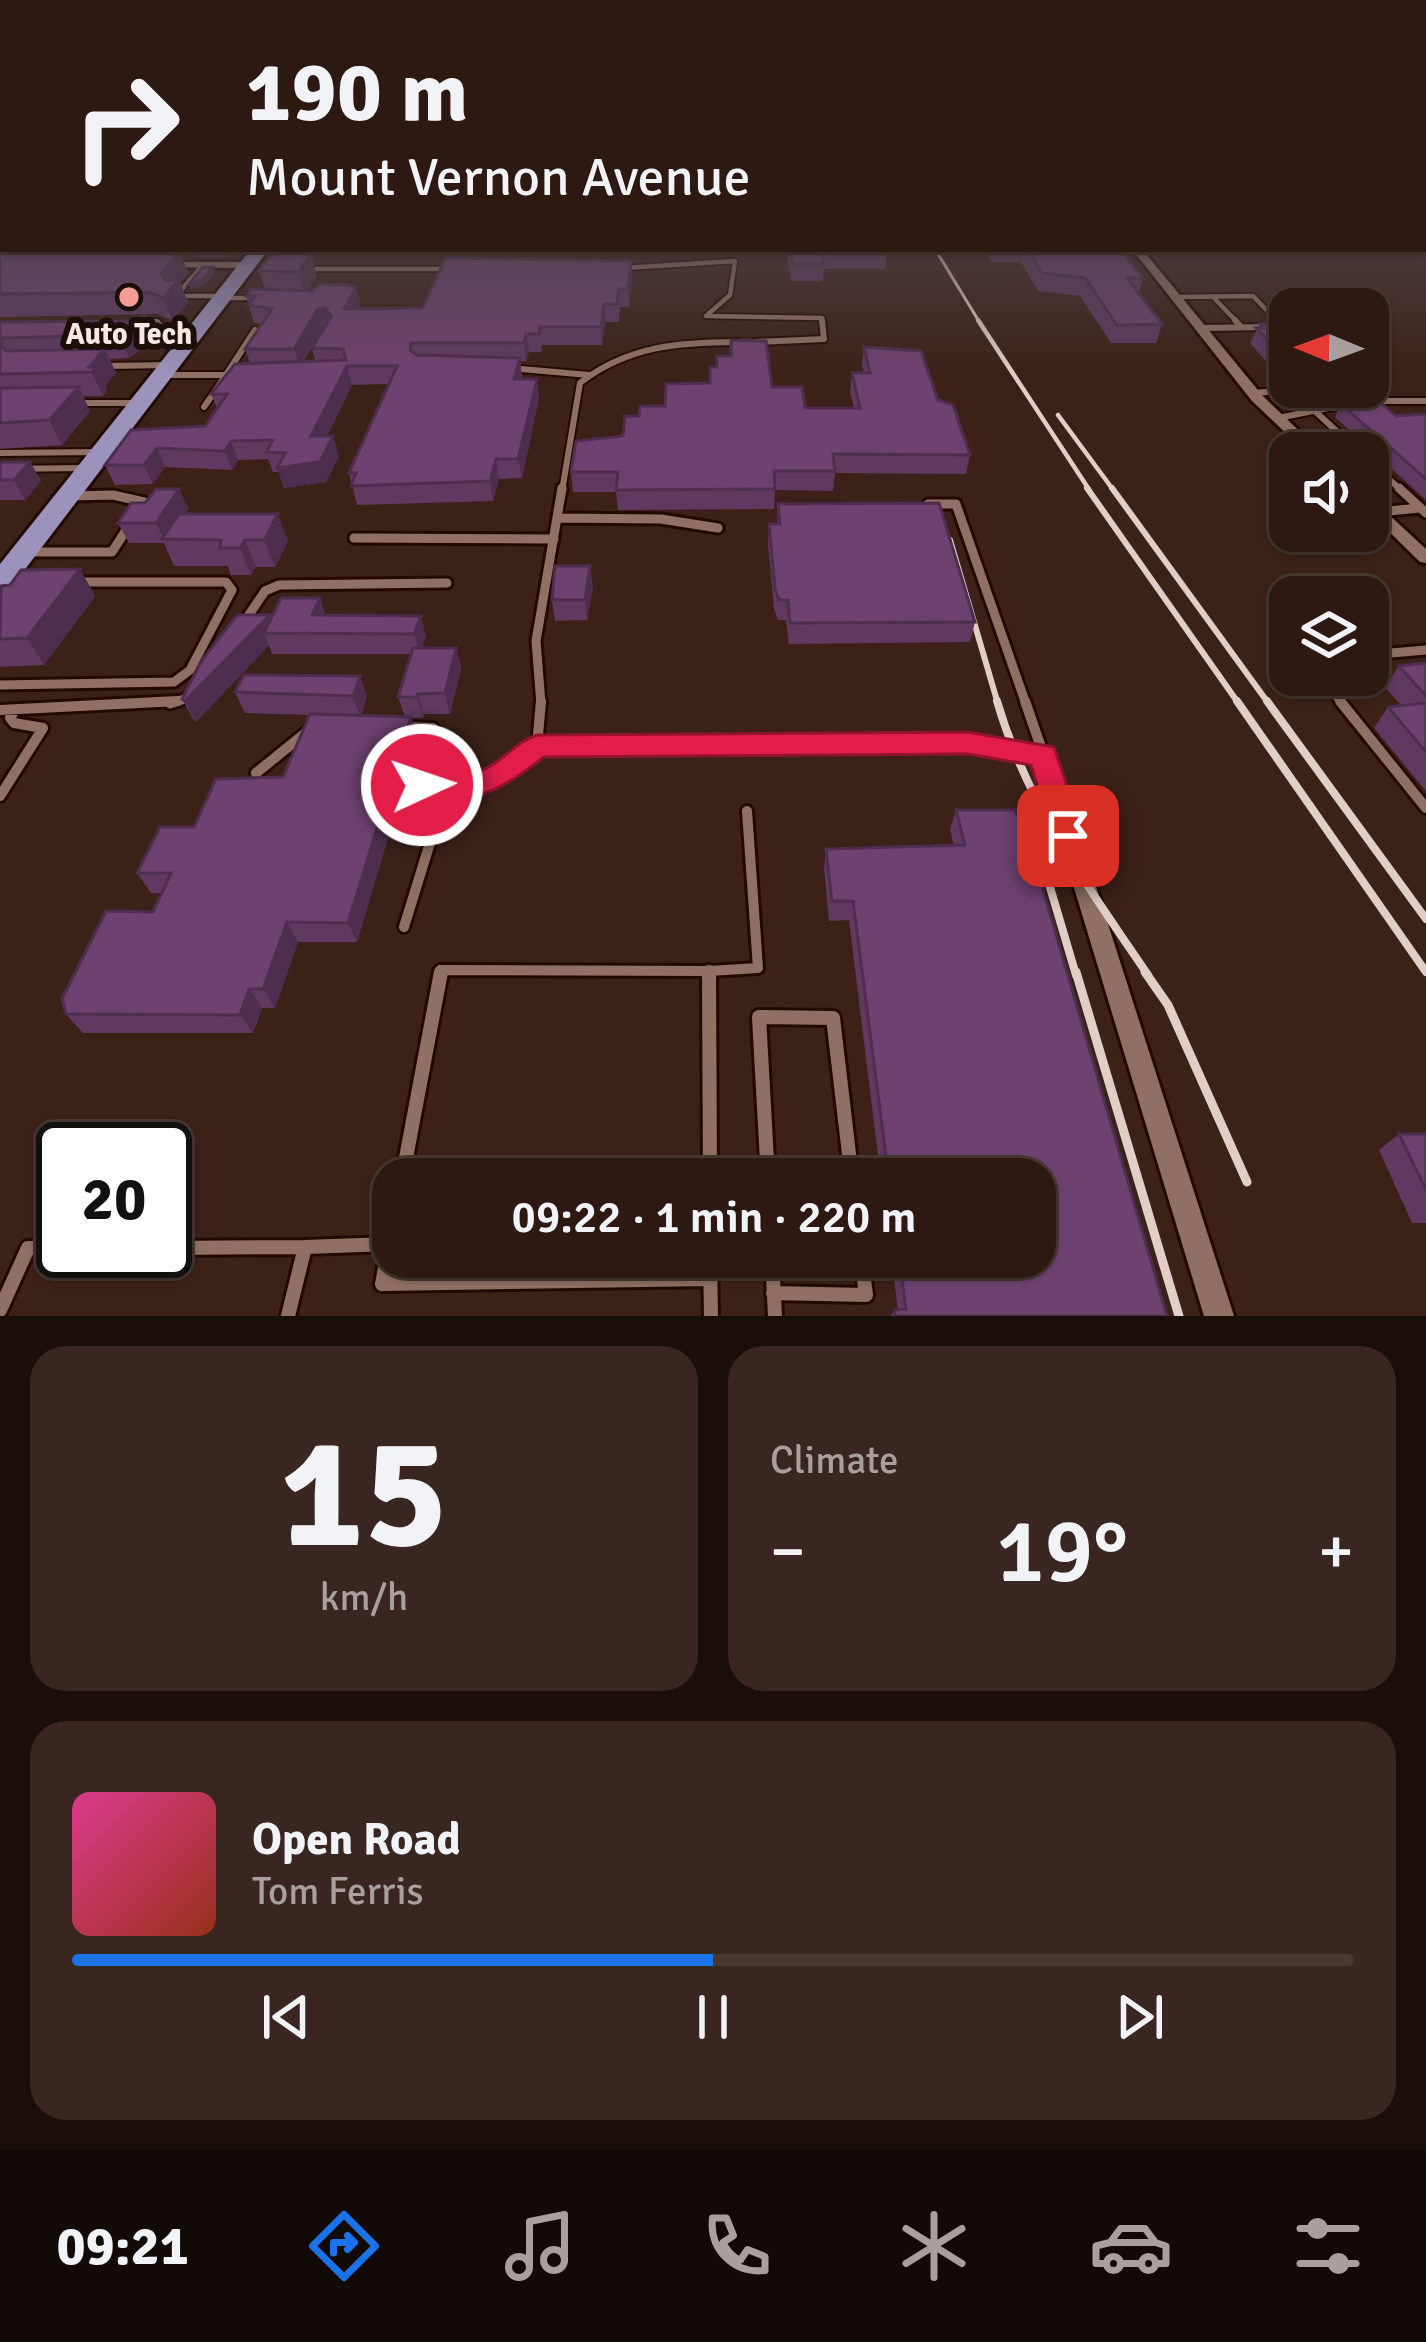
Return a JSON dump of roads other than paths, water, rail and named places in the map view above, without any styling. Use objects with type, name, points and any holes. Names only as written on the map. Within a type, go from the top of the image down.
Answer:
[{"type":"main road","points":[[8,583],[24,552],[67,496],[255,263]]},
{"type":"street","points":[[1139,252],[1253,393],[1293,432]]},
{"type":"street","points":[[138,265],[255,263]]},
{"type":"street","points":[[1389,522],[1426,558]]},
{"type":"street","points":[[1044,755],[1219,1316]]},
{"type":"lane","points":[[537,746],[541,705],[536,641],[580,383],[618,358],[676,344],[806,342],[824,339],[825,334],[822,318],[706,316],[730,295],[735,261],[604,268]]},
{"type":"lane","points":[[203,265],[176,296],[279,302]]},
{"type":"lane","points":[[288,269],[466,269]]},
{"type":"lane","points":[[1213,296],[1241,328]]},
{"type":"lane","points":[[1175,297],[1253,296],[1282,327],[1201,328]]},
{"type":"lane","points":[[136,322],[158,322],[162,328]]},
{"type":"lane","points":[[151,333],[162,328],[198,328]]},
{"type":"lane","points":[[204,407],[256,330]]},
{"type":"lane","points":[[89,366],[245,374]]},
{"type":"lane","points":[[504,368],[590,375]]},
{"type":"lane","points":[[1253,393],[1269,392]]},
{"type":"lane","points":[[1278,418],[1363,401],[1426,401]]},
{"type":"lane","points":[[61,404],[140,403]]},
{"type":"lane","points":[[1316,412],[1337,432]]},
{"type":"lane","points":[[0,453],[108,450]]},
{"type":"lane","points":[[0,470],[108,450]]},
{"type":"lane","points":[[1389,479],[1423,510]]},
{"type":"lane","points":[[24,552],[112,551],[144,502],[112,495],[67,496]]},
{"type":"lane","points":[[386,727],[433,728],[422,785],[446,791],[495,779],[537,746],[968,743],[1044,755],[956,504],[912,505]]},
{"type":"lane","points":[[1389,508],[1423,510]]},
{"type":"lane","points":[[557,518],[661,519],[718,528]]},
{"type":"lane","points":[[354,538],[554,539]]},
{"type":"lane","points":[[0,685],[174,682],[190,670],[232,590],[226,582],[68,583]]},
{"type":"lane","points":[[232,635],[272,586],[447,583]]},
{"type":"lane","points":[[1389,653],[1426,650]]},
{"type":"lane","points":[[0,710],[180,704],[200,682]]},
{"type":"lane","points":[[1336,696],[1426,808]]},
{"type":"lane","points":[[0,796],[43,728],[14,724],[10,718],[16,709]]},
{"type":"lane","points":[[256,772],[315,725]]},
{"type":"lane","points":[[404,927],[446,791]]},
{"type":"lane","points":[[406,1158],[441,970],[758,968],[747,811]]},
{"type":"lane","points":[[710,970],[710,1158]]},
{"type":"lane","points":[[767,1158],[759,1017],[833,1018],[850,1158]]},
{"type":"lane","points":[[192,1248],[372,1245]]},
{"type":"lane","points":[[288,1316],[305,1247]]},
{"type":"lane","points":[[0,1310],[28,1248],[36,1248]]},
{"type":"lane","points":[[383,1278],[382,1284],[710,1280],[710,1316]]},
{"type":"lane","points":[[773,1278],[775,1316]]},
{"type":"lane","points":[[773,1293],[866,1295],[864,1278]]},
{"type":"railway","points":[[937,252],[980,323]]},
{"type":"railway","points":[[978,320],[1090,491]]},
{"type":"railway","points":[[1058,415],[1114,491]]},
{"type":"railway","points":[[1087,488],[1239,704]]},
{"type":"railway","points":[[1112,488],[1269,704]]},
{"type":"railway","points":[[950,540],[998,704]]},
{"type":"railway","points":[[1237,701],[1426,972]]},
{"type":"railway","points":[[1267,701],[1426,919]]},
{"type":"railway","points":[[998,704],[1042,811],[1148,975]]},
{"type":"railway","points":[[1039,850],[1076,975]]},
{"type":"railway","points":[[1076,972],[1179,1316]]},
{"type":"railway","points":[[1145,972],[1168,1005],[1247,1182]]},
{"type":"place","name":"Auto Tech","points":[[129,297]]}]
